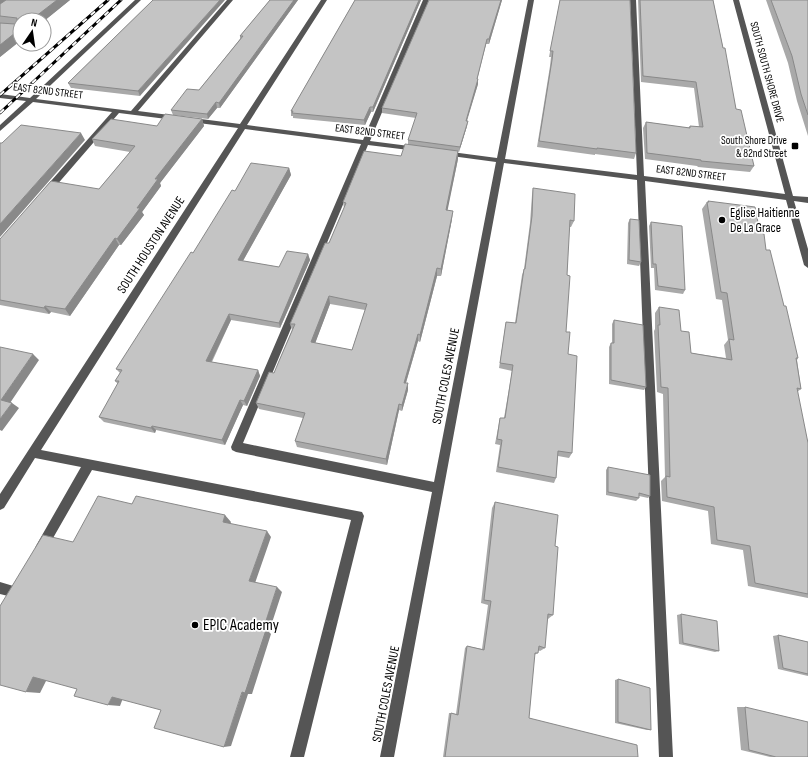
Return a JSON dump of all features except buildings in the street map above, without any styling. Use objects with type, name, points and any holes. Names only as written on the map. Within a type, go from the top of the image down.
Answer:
[{"type":"street","points":[[0,129],[138,0]]},
{"type":"street","points":[[133,113],[230,0]]},
{"type":"street","name":"SOUTH HOUSTON AVENUE","points":[[0,504],[324,0]]},
{"type":"street","points":[[426,0],[236,447],[438,488]]},
{"type":"street","name":"SOUTH COLES AVENUE","points":[[387,757],[531,0]]},
{"type":"street","points":[[633,0],[666,757]]},
{"type":"street","name":"SOUTH SOUTH SHORE DRIVE","points":[[736,0],[808,265]]},
{"type":"street","name":"EAST 82ND STREET","points":[[0,96],[808,200]]},
{"type":"street","points":[[41,198],[117,111]]},
{"type":"street","points":[[33,453],[358,516],[297,757]]},
{"type":"street","points":[[36,558],[90,463]]},
{"type":"street","points":[[8,606],[24,579]]},
{"type":"street","points":[[0,588],[16,592]]},
{"type":"railway","points":[[0,95],[108,0]]},
{"type":"railway","points":[[0,113],[121,0]]},
{"type":"place","name":"South Shore Drive & 82nd Street","points":[[795,146]]},
{"type":"place","name":"Eglise Haitienne De La Grace","points":[[722,220]]},
{"type":"place","name":"EPIC Academy","points":[[195,625]]}]
